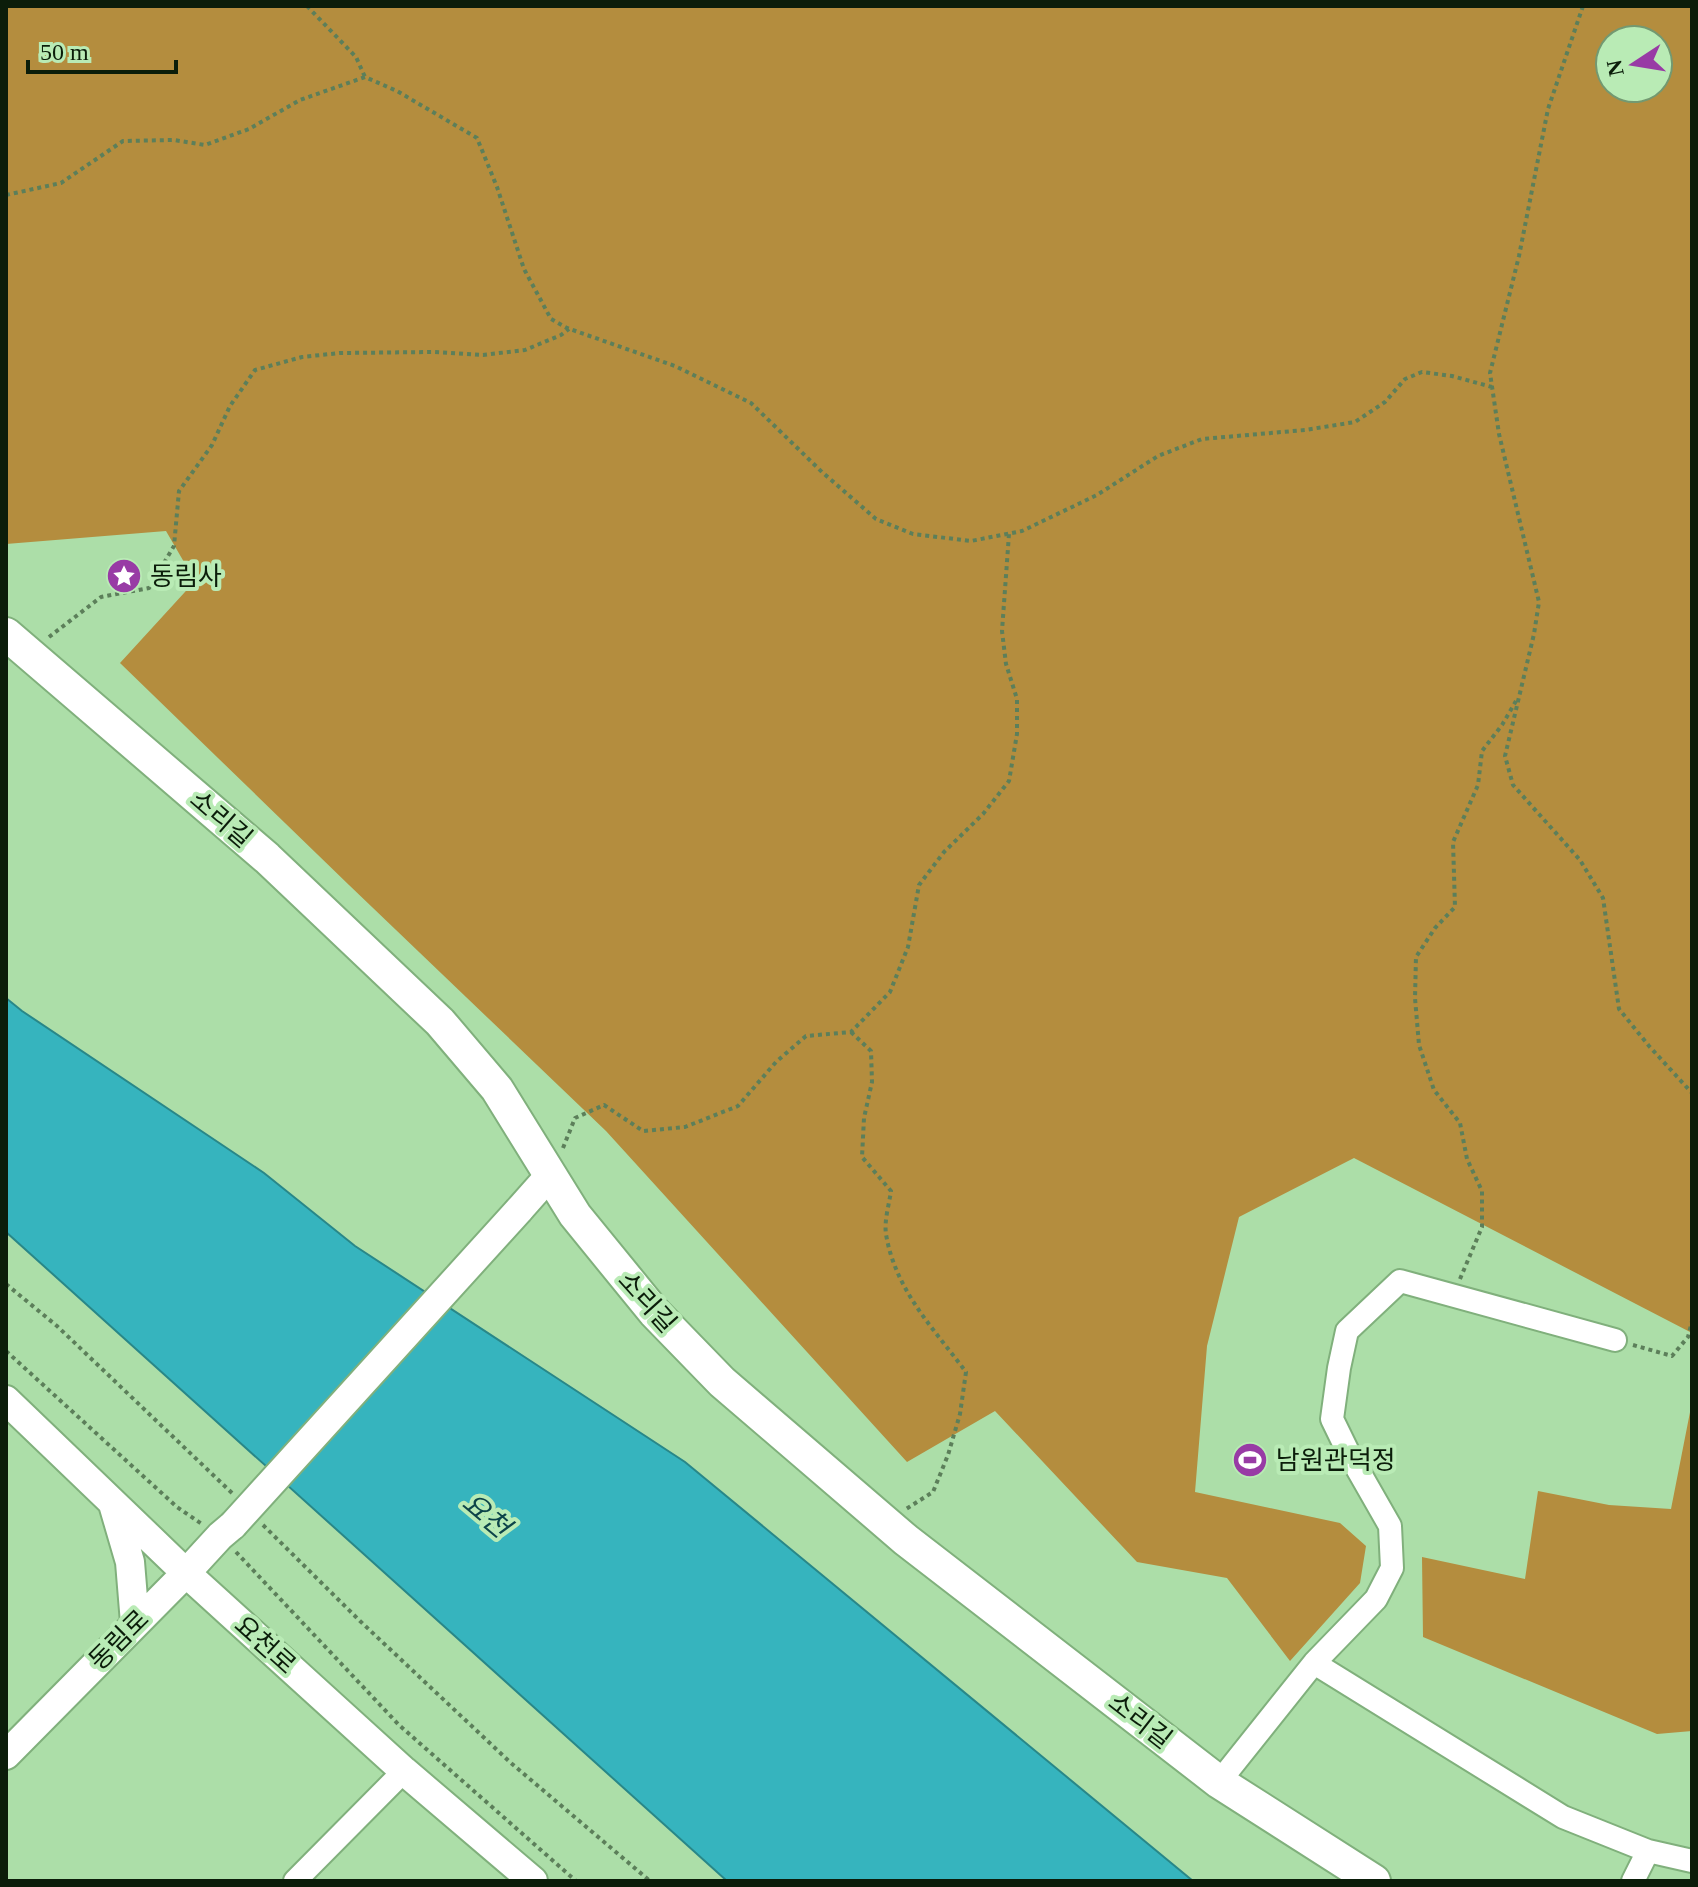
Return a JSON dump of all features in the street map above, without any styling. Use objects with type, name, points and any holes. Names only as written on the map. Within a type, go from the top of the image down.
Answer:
[{"type":"main road","name":"소리길","points":[[17,644],[267,858],[440,1022],[497,1089],[575,1215],[609,1259],[654,1312],[722,1382],[893,1529],[1219,1782],[1374,1881]]},
{"type":"street","name":"동림로","points":[[6,1755],[238,1521],[550,1175]]},
{"type":"street","points":[[1219,1782],[1314,1663],[1376,1599],[1392,1568],[1390,1526],[1332,1419],[1347,1331],[1400,1281],[1615,1340]]},
{"type":"street","name":"요천로","points":[[6,1400],[186,1573],[404,1771],[533,1881]]},
{"type":"street","points":[[112,1499],[130,1562],[135,1623]]},
{"type":"street","points":[[1314,1663],[1563,1817],[1648,1851],[1692,1861]]},
{"type":"street","points":[[295,1881],[404,1771]]},
{"type":"street","points":[[1633,1881],[1648,1851]]},
{"type":"path","points":[[307,6],[356,57],[365,77],[397,91],[477,138],[524,269],[551,319],[569,329],[675,366],[751,403],[876,519],[913,534],[971,541],[1022,531],[1097,495],[1158,456],[1202,439],[1305,430],[1355,422],[1385,402],[1405,379],[1422,372],[1492,387]]},
{"type":"path","points":[[1583,6],[1548,109],[1519,256],[1490,373],[1499,434],[1539,602],[1505,756],[1513,785],[1580,860],[1603,898],[1619,1009],[1692,1093]]},
{"type":"path","points":[[6,195],[61,183],[123,141],[174,140],[205,145],[249,129],[300,100],[365,77]]},
{"type":"path","points":[[17,644],[101,597],[149,588],[174,546],[179,491],[212,445],[230,406],[255,370],[302,357],[340,353],[483,355],[525,350],[569,329]]},
{"type":"path","points":[[550,1175],[575,1118],[604,1105],[643,1131],[685,1127],[738,1106],[776,1062],[806,1036],[851,1032],[890,992],[908,947],[919,885],[944,852],[983,814],[1009,781],[1017,734],[1017,699],[1006,664],[1002,631],[1009,534]]},
{"type":"path","points":[[1453,1295],[1482,1227],[1482,1191],[1467,1159],[1460,1123],[1434,1090],[1419,1045],[1416,957],[1435,928],[1455,907],[1453,842],[1478,785],[1482,751],[1518,697]]},
{"type":"path","points":[[851,1032],[871,1051],[872,1082],[864,1118],[862,1157],[891,1191],[886,1232],[897,1273],[921,1315],[966,1372],[960,1414],[933,1492],[902,1512],[893,1529]]},
{"type":"path","points":[[6,1284],[57,1326],[238,1521],[399,1725],[576,1881]]},
{"type":"path","points":[[1615,1340],[1672,1356],[1688,1337],[1692,1321]]},
{"type":"path","points":[[6,1351],[177,1507],[238,1521],[360,1621],[511,1763],[650,1881]]},
{"type":"shaded area","points":[[6,6],[1692,6],[1692,1333],[1354,1158],[1239,1217],[1207,1346],[1195,1492],[1340,1523],[1366,1546],[1360,1583],[1290,1661],[1227,1578],[1137,1562],[995,1411],[907,1462],[606,1131],[120,663],[195,581],[166,531],[6,544]]},
{"type":"shaded area","points":[[1692,1402],[1692,1731],[1657,1734],[1423,1637],[1422,1557],[1525,1579],[1538,1491],[1609,1505],[1671,1509]]},
{"type":"water","name":"요천","points":[[6,998],[264,1173],[355,1246],[685,1462],[1193,1881],[727,1881],[6,1232]]},
{"type":"place","name":"동림사","points":[[124,576]]},
{"type":"place","name":"남원관덕정","points":[[1250,1460]]}]
